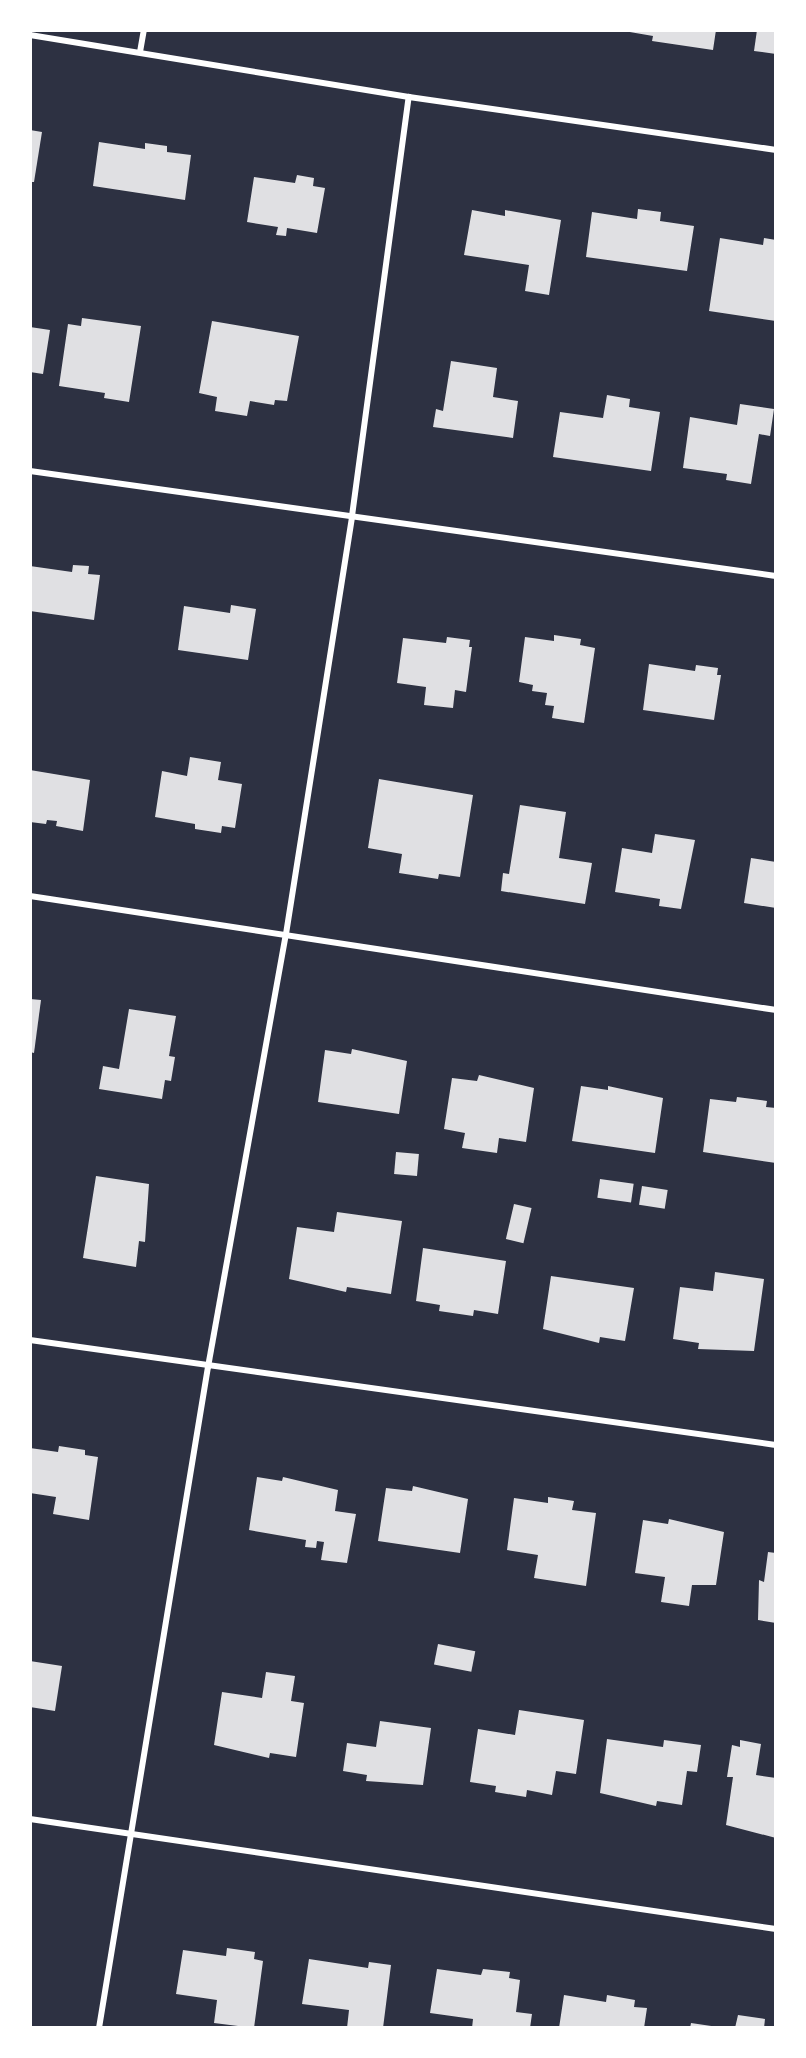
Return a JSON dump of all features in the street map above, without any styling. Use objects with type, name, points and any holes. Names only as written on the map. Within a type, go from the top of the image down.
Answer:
[{"type":"street","points":[[140,52],[144,30]]},
{"type":"street","points":[[30,35],[410,97],[776,150]]},
{"type":"street","points":[[99,2028],[208,1367],[286,934],[352,516],[410,97]]},
{"type":"street","points":[[30,471],[776,576]]},
{"type":"street","points":[[30,896],[776,1010]]},
{"type":"street","points":[[30,1340],[208,1367],[776,1445]]},
{"type":"street","points":[[30,1819],[776,1929]]},
{"type":"building","points":[[716,30],[713,50],[652,41],[653,36],[624,31]]},
{"type":"building","points":[[757,30],[776,30],[776,54],[754,51]]},
{"type":"building","points":[[30,130],[42,132],[34,182],[30,182]]},
{"type":"building","points":[[99,142],[145,149],[145,143],[167,146],[167,152],[191,155],[185,200],[93,186]]},
{"type":"building","points":[[297,175],[314,178],[313,186],[325,188],[317,233],[287,228],[286,236],[276,235],[278,227],[247,222],[254,177],[295,183]]},
{"type":"building","points":[[638,209],[661,212],[660,221],[694,226],[687,271],[586,257],[592,212],[637,219]]},
{"type":"building","points":[[472,210],[505,216],[505,210],[561,220],[549,295],[525,291],[529,265],[464,255]]},
{"type":"building","points":[[720,238],[763,245],[764,238],[776,240],[776,321],[709,311]]},
{"type":"building","points":[[82,318],[141,326],[129,402],[104,398],[105,393],[59,386],[68,324],[81,326]]},
{"type":"building","points":[[212,321],[299,336],[287,401],[275,400],[274,405],[250,401],[247,416],[215,411],[217,397],[199,393]]},
{"type":"building","points":[[30,327],[50,330],[43,374],[30,372]]},
{"type":"building","points":[[451,361],[497,368],[493,397],[518,401],[513,438],[433,427],[436,409],[443,411]]},
{"type":"building","points":[[607,395],[630,399],[629,407],[660,412],[651,471],[553,457],[560,412],[603,418]]},
{"type":"building","points":[[740,404],[774,409],[770,436],[759,434],[751,484],[726,480],[727,474],[683,468],[690,417],[737,425]]},
{"type":"building","points":[[73,565],[89,566],[88,574],[100,575],[94,620],[30,611],[30,566],[72,572]]},
{"type":"building","points":[[231,605],[256,609],[248,660],[178,650],[184,606],[230,613]]},
{"type":"building","points":[[554,635],[581,639],[580,645],[595,648],[584,723],[552,718],[554,706],[545,705],[547,693],[532,691],[533,685],[519,682],[525,637],[554,641]]},
{"type":"building","points":[[447,637],[470,640],[469,647],[472,647],[466,692],[455,690],[453,708],[424,705],[426,687],[397,683],[403,638],[446,643]]},
{"type":"building","points":[[649,664],[695,671],[696,665],[718,668],[717,675],[721,675],[714,720],[643,710]]},
{"type":"building","points":[[190,757],[221,762],[218,780],[242,784],[235,828],[222,826],[221,833],[195,829],[195,824],[155,817],[162,771],[187,776]]},
{"type":"building","points":[[30,770],[90,780],[83,831],[56,826],[57,821],[47,820],[46,824],[30,822]]},
{"type":"building","points":[[379,779],[473,795],[460,877],[439,874],[438,879],[399,873],[402,854],[368,848]]},
{"type":"building","points":[[520,805],[566,812],[559,858],[592,863],[585,904],[501,891],[503,873],[509,874]]},
{"type":"building","points":[[655,834],[695,840],[681,909],[659,906],[660,899],[615,892],[622,848],[652,853]]},
{"type":"building","points":[[751,858],[776,862],[776,908],[744,903]]},
{"type":"building","points":[[30,999],[41,1000],[34,1053],[30,1052]]},
{"type":"building","points":[[129,1009],[176,1016],[169,1056],[175,1057],[171,1081],[165,1080],[162,1099],[99,1089],[103,1066],[119,1069]]},
{"type":"building","points":[[352,1049],[407,1061],[399,1114],[318,1102],[325,1050],[351,1054]]},
{"type":"building","points":[[479,1075],[534,1088],[526,1142],[499,1138],[497,1153],[462,1148],[465,1133],[444,1129],[452,1078],[477,1081]]},
{"type":"building","points":[[581,1086],[608,1090],[608,1086],[663,1098],[655,1153],[572,1141]]},
{"type":"building","points":[[737,1097],[767,1101],[766,1107],[776,1108],[776,1163],[703,1152],[710,1099],[736,1102]]},
{"type":"building","points":[[396,1152],[419,1154],[417,1176],[394,1174]]},
{"type":"building","points":[[96,1176],[149,1184],[145,1242],[139,1241],[136,1267],[83,1258]]},
{"type":"building","points":[[600,1179],[634,1184],[631,1203],[597,1198]]},
{"type":"building","points":[[642,1186],[668,1190],[665,1209],[639,1205]]},
{"type":"building","points":[[514,1204],[532,1208],[523,1243],[506,1239]]},
{"type":"building","points":[[337,1212],[402,1221],[391,1294],[347,1287],[346,1292],[289,1279],[297,1227],[334,1232]]},
{"type":"building","points":[[423,1248],[506,1261],[498,1314],[474,1310],[473,1316],[439,1311],[440,1305],[416,1301]]},
{"type":"building","points":[[715,1272],[764,1279],[754,1351],[698,1349],[699,1343],[673,1339],[680,1287],[713,1291]]},
{"type":"building","points":[[551,1276],[634,1288],[625,1341],[600,1337],[599,1343],[543,1329]]},
{"type":"building","points":[[59,1446],[85,1450],[85,1455],[98,1457],[89,1520],[53,1514],[56,1497],[30,1493],[30,1448],[58,1452]]},
{"type":"building","points":[[257,1477],[282,1481],[283,1477],[338,1490],[335,1511],[356,1514],[347,1563],[321,1560],[324,1542],[317,1541],[316,1548],[305,1547],[306,1540],[249,1530]]},
{"type":"building","points":[[413,1486],[468,1499],[460,1553],[378,1541],[386,1488],[412,1491]]},
{"type":"building","points":[[548,1497],[574,1501],[572,1510],[596,1513],[586,1586],[534,1578],[538,1555],[507,1550],[514,1498],[548,1503]]},
{"type":"building","points":[[669,1519],[724,1532],[716,1585],[692,1585],[689,1606],[661,1602],[665,1577],[635,1573],[643,1520],[668,1524]]},
{"type":"building","points":[[768,1552],[776,1553],[776,1623],[758,1620],[759,1580],[764,1582]]},
{"type":"building","points":[[438,1644],[475,1651],[471,1672],[434,1665]]},
{"type":"building","points":[[30,1661],[62,1666],[55,1711],[30,1707]]},
{"type":"building","points":[[266,1672],[295,1676],[291,1701],[304,1703],[296,1757],[270,1753],[269,1758],[214,1745],[222,1692],[262,1698]]},
{"type":"building","points":[[519,1710],[584,1720],[576,1774],[556,1771],[552,1795],[527,1790],[526,1797],[495,1792],[496,1786],[470,1782],[478,1729],[515,1735]]},
{"type":"building","points":[[380,1721],[431,1728],[423,1785],[366,1781],[367,1775],[343,1771],[347,1743],[376,1747]]},
{"type":"building","points":[[607,1739],[663,1747],[664,1740],[701,1745],[697,1772],[687,1771],[682,1805],[657,1801],[656,1806],[600,1793]]},
{"type":"building","points":[[740,1740],[761,1744],[756,1775],[776,1778],[776,1838],[726,1825],[733,1777],[727,1777],[732,1745],[740,1747]]},
{"type":"building","points":[[227,1948],[255,1952],[254,1959],[263,1961],[254,2028],[214,2023],[217,2000],[176,1994],[183,1950],[226,1956]]},
{"type":"building","points":[[309,1959],[368,1968],[369,1962],[391,1965],[383,2028],[347,2028],[349,2010],[302,2004]]},
{"type":"building","points":[[437,1969],[481,1975],[483,1969],[510,1972],[509,1978],[520,1980],[516,2012],[532,2014],[530,2028],[472,2028],[473,2019],[430,2013]]},
{"type":"building","points":[[564,1995],[606,2002],[607,1995],[635,2000],[634,2007],[647,2008],[644,2028],[559,2028]]},
{"type":"building","points":[[738,2015],[765,2019],[764,2028],[735,2028]]},
{"type":"building","points":[[691,2023],[718,2027],[718,2028],[690,2028]]}]
